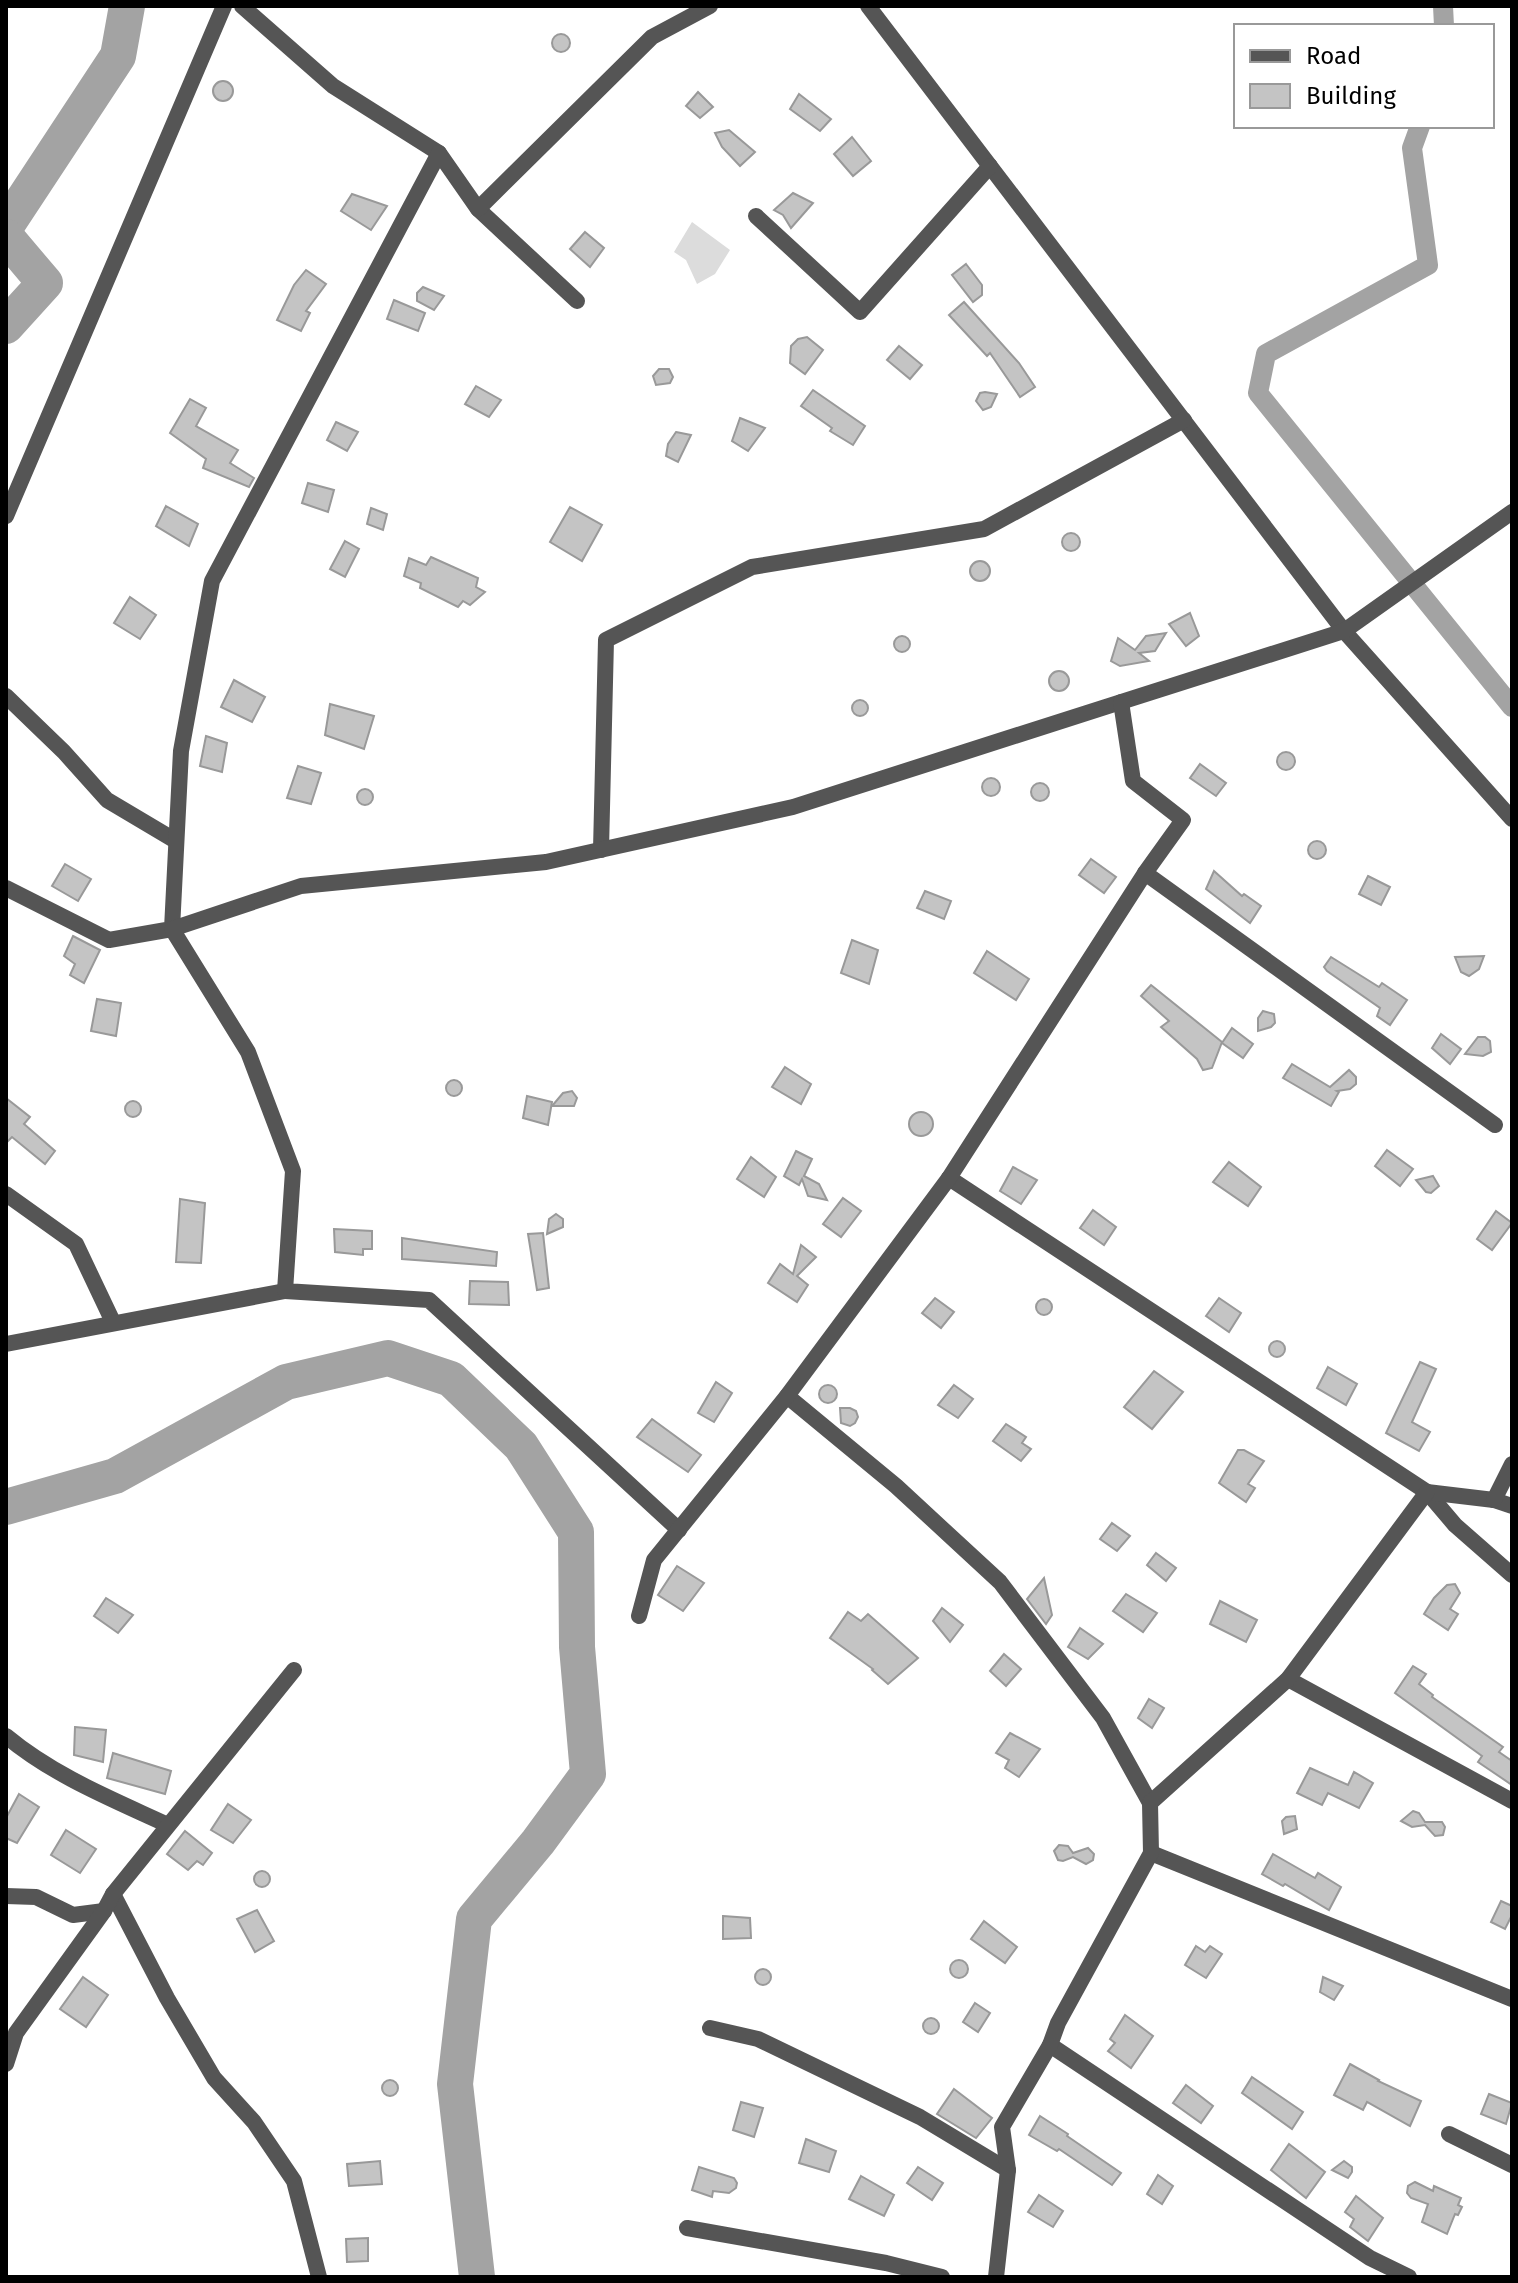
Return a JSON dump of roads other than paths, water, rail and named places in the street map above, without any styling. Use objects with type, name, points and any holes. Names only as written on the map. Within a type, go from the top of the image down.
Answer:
[{"type":"street","points":[[6,516],[224,6]]},
{"type":"street","points":[[242,6],[333,86],[439,153],[478,209],[577,301]]},
{"type":"street","points":[[478,209],[652,37],[710,6]]},
{"type":"street","points":[[868,6],[1344,631],[1512,819]]},
{"type":"street","points":[[285,1291],[293,1171],[248,1052],[172,929],[181,751],[212,581],[439,153]]},
{"type":"street","points":[[756,216],[860,312],[990,166]]},
{"type":"street","points":[[601,850],[606,640],[752,567],[984,529],[1184,420]]},
{"type":"street","points":[[6,888],[109,940],[172,929],[301,886],[546,862],[793,807],[1344,631],[1512,512]]},
{"type":"street","points":[[6,696],[64,752],[107,800],[176,841]]},
{"type":"street","points":[[639,1616],[654,1560],[787,1396],[949,1178],[1145,873],[1183,820],[1133,781],[1121,702]]},
{"type":"street","points":[[1145,873],[1495,1125]]},
{"type":"street","points":[[949,1178],[1427,1492],[1455,1525],[1512,1575]]},
{"type":"street","points":[[6,1194],[76,1244],[113,1322]]},
{"type":"street","points":[[6,1344],[285,1291],[429,1300],[679,1530]]},
{"type":"street","points":[[787,1396],[896,1486],[1000,1582],[1103,1718],[1150,1803],[1151,1853],[1058,2023],[1050,2045],[1002,2127],[1008,2170],[996,2277]]},
{"type":"street","points":[[1494,1500],[1512,1464]]},
{"type":"street","points":[[1427,1492],[1494,1500],[1512,1506]]},
{"type":"street","points":[[1150,1803],[1288,1679],[1427,1492]]},
{"type":"street","points":[[6,2064],[16,2033],[113,1894],[294,1670]]},
{"type":"street","points":[[1288,1679],[1512,1801]]},
{"type":"street","points":[[6,1736],[29,1756],[60,1775],[168,1825]]},
{"type":"street","points":[[1151,1853],[1512,1999]]},
{"type":"street","points":[[113,1894],[167,1998],[214,2078],[254,2122],[294,2181],[319,2277]]},
{"type":"street","points":[[6,1896],[36,1897],[73,1915],[104,1911]]},
{"type":"street","points":[[710,2028],[758,2039],[920,2117],[1008,2170]]},
{"type":"street","points":[[1050,2045],[1370,2258],[1409,2277]]},
{"type":"street","points":[[1449,2134],[1512,2165]]},
{"type":"street","points":[[687,2228],[886,2263],[942,2277]]},
{"type":"waterway","points":[[6,226],[118,56],[127,6]]},
{"type":"waterway","points":[[1443,6],[1444,24]]},
{"type":"waterway","points":[[1419,128],[1412,148],[1428,265],[1266,354],[1258,393],[1512,707]]},
{"type":"waterway","points":[[6,237],[45,283],[6,326]]},
{"type":"waterway","points":[[6,1507],[115,1476],[286,1382],[388,1358],[451,1379],[521,1446],[576,1532],[577,1647],[588,1774],[538,1842],[474,1919],[455,2084],[477,2277]]}]
